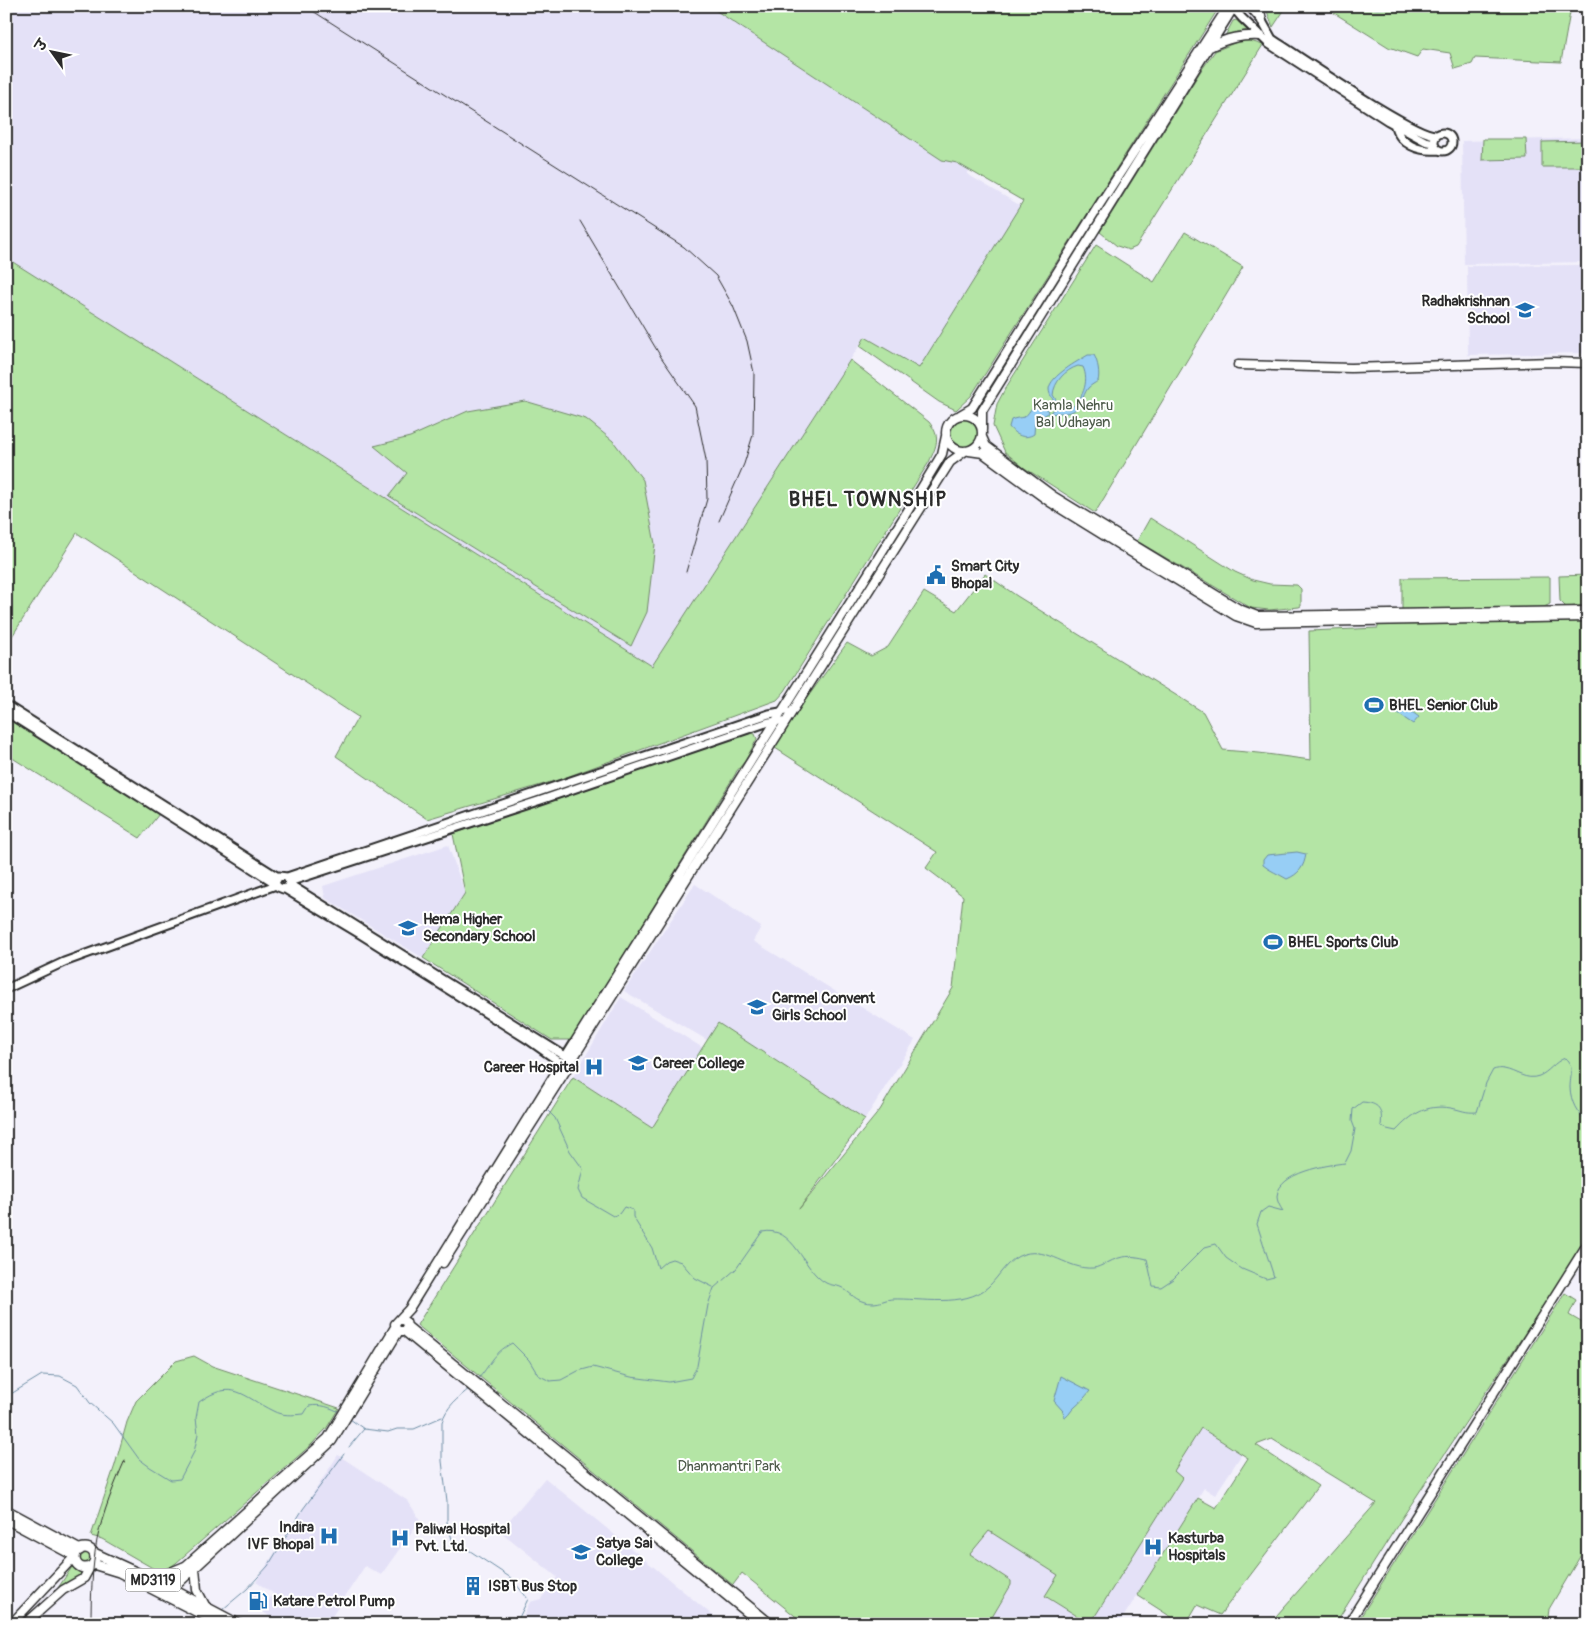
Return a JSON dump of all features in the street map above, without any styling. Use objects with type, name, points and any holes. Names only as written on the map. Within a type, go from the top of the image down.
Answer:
[{"type":"main road","points":[[750,772],[778,721],[942,454],[948,425],[954,418],[972,408],[1098,207],[1226,10],[1245,6]]},
{"type":"main road","points":[[1260,6],[1262,21]]},
{"type":"main road","points":[[165,1590],[194,1568],[332,1441],[347,1411],[402,1326],[413,1301],[750,772],[794,711],[950,462],[979,443],[982,433],[982,411],[1209,48],[1231,8]]},
{"type":"main road","points":[[1209,48],[1229,38],[1243,35],[1261,36]]},
{"type":"main road","points":[[1238,364],[1351,368],[1544,362],[1588,363]]},
{"type":"main road","points":[[960,415],[972,416],[976,420],[986,446],[1050,502],[1236,616],[1256,623],[1588,617]]},
{"type":"main road","points":[[946,436],[950,446],[955,449],[983,453],[1238,609],[1257,616],[1588,611]]},
{"type":"main road","points":[[1348,1624],[1588,1243]]},
{"type":"main road","points":[[402,1326],[679,1554],[771,1624]]},
{"type":"main road","points":[[165,1590],[184,1567],[328,1438],[341,1422]]},
{"type":"main road","points":[[6,1510],[78,1553]]},
{"type":"main road","points":[[6,1519],[78,1553]]},
{"type":"main road","points":[[11,1624],[78,1553],[88,1549],[94,1553],[95,1557],[92,1566],[84,1578],[63,1590],[25,1624]]},
{"type":"main road","points":[[78,1553],[77,1564],[79,1566],[83,1568],[92,1566]]},
{"type":"main road","name":"MD3119","points":[[94,1553],[149,1578],[165,1590]]},
{"type":"main road","name":"MD3119","points":[[92,1566],[120,1572],[165,1590],[208,1611],[221,1621],[238,1624]]},
{"type":"main road","points":[[149,1578],[164,1575],[184,1567]]},
{"type":"main road","points":[[194,1568],[197,1590],[208,1611]]},
{"type":"main road","points":[[740,1602],[761,1624]]},
{"type":"street","points":[[1249,6],[1262,21],[1272,39],[1392,116],[1428,135],[1442,133],[1448,135],[1451,142],[1448,149],[1443,151],[1422,150],[1407,144],[1400,138],[1394,124]]},
{"type":"street","points":[[1231,8],[1269,44],[1394,124],[1425,141],[1434,143],[1439,150]]},
{"type":"street","points":[[1434,143],[1437,135]]},
{"type":"street","points":[[6,705],[276,881],[280,889],[288,883],[768,714],[794,711]]},
{"type":"street","points":[[6,712],[276,881]]},
{"type":"street","points":[[288,883],[541,800],[769,722],[788,720]]},
{"type":"street","points":[[6,989],[64,962],[276,881],[282,875],[288,883],[376,944],[526,1039],[565,1061]]},
{"type":"shaded area","points":[[6,6],[1073,6],[967,174],[1021,206],[919,368],[865,337],[652,666],[6,258]]},
{"type":"shaded area","points":[[1588,138],[1588,262],[1464,264],[1462,141]]},
{"type":"shaded area","name":"Radhakrishnan School","points":[[1581,265],[1583,353],[1468,355],[1467,266]]},
{"type":"shaded area","name":"Hema Higher Secondary School","points":[[448,845],[465,893],[423,958],[325,898],[323,886]]},
{"type":"shaded area","name":"Carmel Convent Girls School","points":[[695,884],[761,927],[753,941],[915,1040],[865,1119],[718,1024],[707,1040],[624,991]]},
{"type":"shaded area","name":"Career College","points":[[621,997],[703,1048],[652,1128],[573,1077]]},
{"type":"shaded area","name":"Kasturba Hospitals","points":[[1201,1428],[1242,1454],[1215,1495],[1204,1488],[1119,1624],[1090,1624],[1182,1478],[1173,1472]]},
{"type":"shaded area","points":[[338,1455],[408,1501],[420,1520],[381,1575],[365,1566],[327,1624],[280,1624],[263,1612],[273,1593],[256,1582]]},
{"type":"shaded area","name":"Satya Sai College","points":[[545,1478],[723,1624],[519,1624],[530,1602],[541,1599],[557,1577],[500,1531]]},
{"type":"shaded area","points":[[989,1531],[1059,1575],[1045,1596],[1089,1624],[988,1624],[1011,1585],[970,1554]]},
{"type":"green space","points":[[709,6],[1220,6],[971,396],[956,410],[939,402],[860,346],[865,337],[919,368],[1023,201],[957,163],[942,160]]},
{"type":"green space","points":[[1265,6],[1287,6],[1273,27]]},
{"type":"green space","points":[[1323,6],[1578,6],[1571,7],[1561,62],[1475,58],[1472,64],[1455,69],[1450,53],[1423,49],[1417,57],[1390,48]]},
{"type":"green space","points":[[1226,14],[1091,230],[1089,228]]},
{"type":"green space","points":[[1236,20],[1247,30],[1225,36],[1233,21]]},
{"type":"green space","points":[[1244,39],[1263,45],[1136,247],[1129,250],[1117,246],[1100,232],[1215,51]]},
{"type":"green space","points":[[1483,139],[1526,139],[1527,159],[1482,160]]},
{"type":"green space","points":[[1588,141],[1588,167],[1542,167],[1542,142]]},
{"type":"green space","name":"Kamla Nehru Bal Udhayan","points":[[1185,232],[1243,267],[1095,513],[1023,467],[1005,452],[993,426],[997,404],[1096,245],[1154,282]]},
{"type":"green space","points":[[1083,238],[1085,240],[978,408],[976,407]]},
{"type":"green space","points":[[8,259],[652,666],[850,360],[929,422],[935,432],[936,446],[929,462],[785,691],[777,700],[561,779],[427,819],[336,756],[358,717],[77,533],[6,646],[6,262]]},
{"type":"green space","points":[[525,401],[586,419],[613,441],[643,480],[655,544],[647,612],[631,646],[389,496],[407,473],[374,446],[410,437],[468,411]]},
{"type":"green space","points":[[964,419],[974,423],[978,433],[974,443],[964,447],[954,443],[950,433],[954,423]]},
{"type":"green space","points":[[1150,518],[1235,572],[1253,580],[1270,584],[1297,585],[1301,589],[1301,606],[1269,610],[1251,608],[1137,541]]},
{"type":"green space","name":"Dhanmantri Park","points":[[985,574],[1203,712],[1223,750],[1311,760],[1309,631],[1378,628],[1378,625],[1588,620],[1588,1234],[1551,1294],[1402,1518],[1335,1624],[1269,1624],[1376,1503],[1272,1439],[1256,1445],[1318,1486],[1220,1615],[1197,1605],[1186,1624],[1182,1624],[1137,1595],[1198,1498],[1216,1508],[1248,1458],[1201,1428],[1174,1471],[1182,1478],[1090,1624],[1045,1596],[1058,1575],[989,1531],[970,1554],[1011,1581],[1011,1585],[988,1624],[805,1624],[742,1573],[733,1585],[417,1325],[573,1077],[652,1128],[718,1023],[865,1119],[799,1209],[880,1110],[953,988],[963,896],[926,868],[937,852],[772,746],[847,643],[871,656],[888,647],[924,592],[956,611]]},
{"type":"green space","points":[[1588,575],[1588,605],[1566,607],[1560,601],[1559,576]]},
{"type":"green space","points":[[1550,577],[1550,604],[1544,607],[1402,610],[1402,578]]},
{"type":"green space","points":[[6,717],[159,814],[140,838],[6,754]]},
{"type":"green space","points":[[751,733],[755,734],[757,739],[745,761],[736,772],[570,1040],[552,1040],[423,958],[465,893],[453,834],[710,744],[713,747],[714,745]]},
{"type":"green space","points":[[1565,1293],[1576,1300],[1569,1315],[1588,1326],[1588,1543],[1549,1609],[1548,1617],[1561,1624],[1356,1624]]},
{"type":"green space","points":[[194,1356],[212,1366],[339,1408],[326,1429],[311,1445],[176,1563],[166,1570],[156,1570],[102,1539],[91,1536],[115,1465],[127,1422],[136,1401],[176,1361]]},
{"type":"green space","points":[[86,1553],[92,1559],[86,1565],[80,1559]]},
{"type":"green space","points":[[72,1567],[79,1569],[83,1574],[58,1588]]},
{"type":"water","points":[[1088,355],[1094,355],[1097,361],[1098,381],[1088,388],[1080,405],[1075,410],[1069,413],[1051,414],[1055,405],[1049,389],[1054,379]],"holes":[[[1078,366],[1083,367],[1086,379],[1084,391],[1074,406],[1069,409],[1060,406],[1053,395],[1058,381],[1069,370]]]},
{"type":"water","points":[[1036,405],[1044,405],[1048,413],[1035,421],[1034,434],[1027,437],[1020,436],[1009,427],[1011,420],[1024,417]]},
{"type":"water","points":[[1401,704],[1419,717],[1413,724],[1395,712]]},
{"type":"water","points":[[1297,852],[1306,854],[1304,863],[1295,875],[1287,879],[1263,865],[1263,860],[1267,855]]},
{"type":"water","points":[[1061,1376],[1090,1391],[1066,1417],[1054,1401]]},
{"type":"waterway","points":[[1360,6],[1377,9],[1405,6]]},
{"type":"waterway","points":[[1421,6],[1501,8],[1514,6]]},
{"type":"waterway","points":[[477,1380],[500,1351],[512,1343],[529,1360],[538,1375],[550,1381],[561,1380],[578,1371],[593,1367],[631,1377],[669,1382],[691,1378],[697,1366],[708,1305],[714,1288],[736,1269],[762,1232],[773,1232],[783,1235],[818,1277],[826,1283],[842,1288],[854,1297],[869,1303],[892,1299],[955,1300],[967,1298],[978,1294],[988,1287],[1004,1268],[1018,1256],[1033,1253],[1050,1256],[1084,1268],[1096,1268],[1117,1258],[1127,1256],[1147,1259],[1153,1286],[1161,1287],[1173,1279],[1205,1247],[1216,1244],[1226,1258],[1242,1269],[1266,1279],[1274,1277],[1257,1224],[1261,1212],[1268,1207],[1283,1211],[1277,1196],[1280,1188],[1286,1181],[1305,1171],[1345,1163],[1351,1151],[1355,1129],[1352,1121],[1353,1109],[1362,1102],[1379,1108],[1381,1126],[1396,1131],[1414,1115],[1427,1109],[1442,1107],[1466,1112],[1477,1112],[1486,1083],[1493,1070],[1503,1069],[1525,1077],[1534,1077],[1543,1074],[1565,1058],[1571,1068],[1570,1088],[1573,1102],[1580,1115],[1588,1121]]},
{"type":"waterway","points":[[548,1111],[555,1118],[570,1151],[583,1169],[578,1190],[582,1198],[613,1216],[619,1214],[624,1207],[633,1210],[633,1217],[652,1248],[658,1268],[666,1261],[672,1259],[681,1262],[695,1278],[713,1287]]},
{"type":"waterway","points":[[6,1397],[42,1375],[60,1376],[77,1385],[90,1403],[113,1423],[139,1459],[171,1480],[180,1479],[194,1452],[198,1434],[196,1418],[199,1402],[221,1391],[229,1390],[245,1395],[276,1413],[304,1414],[309,1406],[313,1405],[325,1406],[341,1413]]},
{"type":"waterway","points":[[470,1388],[449,1407],[442,1422],[442,1461],[447,1501],[447,1522],[452,1539],[511,1578],[528,1599],[516,1624]]},
{"type":"waterway","points":[[350,1419],[364,1429],[388,1432],[397,1429],[414,1429],[442,1417]]},
{"type":"waterway","points":[[349,1447],[364,1429]]},
{"type":"waterway","points":[[222,1610],[247,1589],[268,1566],[303,1509],[344,1454]]},
{"type":"railway","points":[[305,6],[684,247],[716,276],[733,306],[747,341],[754,373],[753,435],[744,464],[719,521]]},
{"type":"railway","points":[[580,221],[661,357],[695,406],[706,460],[707,499],[686,572]]},
{"type":"railway","points":[[91,1624],[92,1582],[97,1540],[102,1519],[125,1460]]},
{"type":"place","name":"Radhakrishnan School","points":[[1525,310]]},
{"type":"place","name":"Smart City Bhopal","points":[[936,575]]},
{"type":"place","name":"BHEL Senior Club","points":[[1374,705]]},
{"type":"place","name":"Hema Higher Secondary School","points":[[408,928]]},
{"type":"place","name":"BHEL Sports Club","points":[[1273,942]]},
{"type":"place","name":"Carmel Convent Girls School","points":[[757,1007]]},
{"type":"place","name":"Career College","points":[[638,1063]]},
{"type":"place","name":"Career Hospital","points":[[594,1067]]},
{"type":"place","name":"Indira IVF Bhopal","points":[[329,1536]]},
{"type":"place","name":"Paliwal Hospital Pvt. Ltd.","points":[[400,1538]]},
{"type":"place","name":"Kasturba Hospitals","points":[[1153,1547]]},
{"type":"place","name":"Satya Sai College","points":[[581,1552]]},
{"type":"place","name":"ISBT Bus Stop","points":[[473,1586]]},
{"type":"place","name":"Katare Petrol Pump","points":[[258,1601]]},
{"type":"district","name":"BHEL TOWNSHIP","points":[[868,499]]}]
